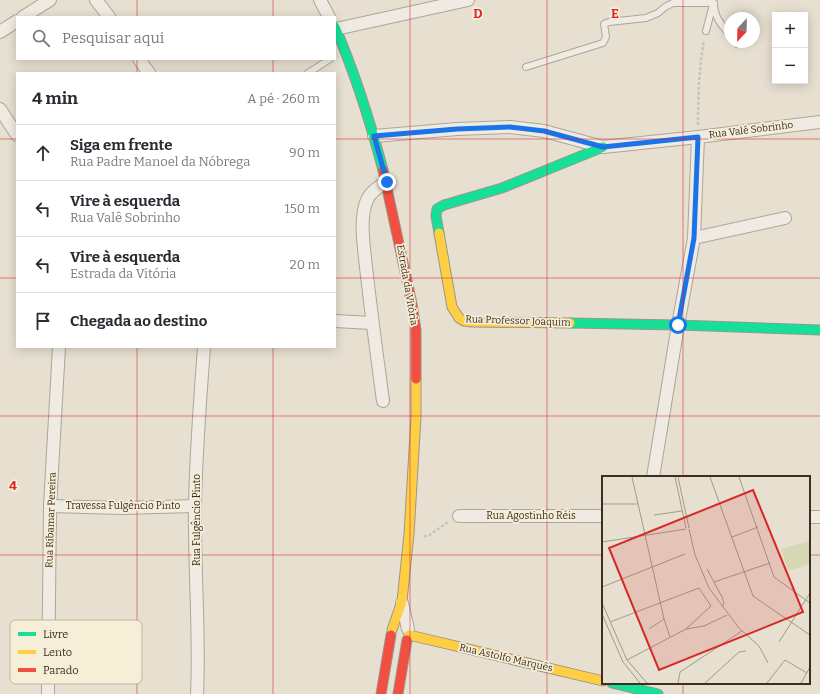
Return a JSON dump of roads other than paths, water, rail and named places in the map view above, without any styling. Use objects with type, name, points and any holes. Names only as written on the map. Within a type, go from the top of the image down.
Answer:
[{"type":"street","points":[[25,16],[50,0]]},
{"type":"street","points":[[96,0],[107,16]]},
{"type":"street","points":[[320,0],[329,16]]},
{"type":"street","points":[[336,28],[468,0]]},
{"type":"street","points":[[0,32],[16,22]]},
{"type":"street","name":"Estrada da Vitória","points":[[336,28],[342,51],[374,136],[387,182],[416,330],[416,417],[409,534],[402,601],[391,633],[381,694]]},
{"type":"street","points":[[140,60],[148,72]]},
{"type":"street","points":[[0,109],[16,133]]},
{"type":"street","name":"Rua Valê Sobrinho","points":[[374,136],[457,129],[510,127],[544,131],[603,147],[820,122]]},
{"type":"street","points":[[653,476],[694,238],[698,137]]},
{"type":"street","name":"Rua Professor Joaquim","points":[[603,147],[502,188],[444,205],[437,209],[436,216],[452,307],[456,315],[464,321],[472,322],[678,325],[820,330]]},
{"type":"street","points":[[384,401],[372,323],[363,234],[363,213],[366,201],[370,194],[387,182]]},
{"type":"street","points":[[694,238],[785,218]]},
{"type":"street","points":[[336,321],[372,323]]},
{"type":"street","name":"Rua Ribamar Pereira","points":[[49,620],[50,506],[59,348]]},
{"type":"street","name":"Rua Fulgêncio Pinto","points":[[197,694],[199,661],[195,506],[199,410],[204,348]]},
{"type":"street","name":"Travessa Fulgêncio Pinto","points":[[50,506],[121,508],[195,506]]},
{"type":"street","name":"Rua Agostinho Réis","points":[[459,516],[602,516]]},
{"type":"street","name":"Estrada da Vitória","points":[[398,694],[408,635],[402,601]]},
{"type":"street","points":[[400,625],[408,635],[402,643],[396,642],[391,633],[396,626],[400,625]]},
{"type":"street","name":"Rua Astolfo Marquês","points":[[408,635],[602,681]]},
{"type":"street","name":"Rua Ribamar Pereira","points":[[48,684],[48,694]]},
{"type":"street","points":[[618,686],[658,694]]},
{"type":"lane","points":[[706,31],[714,1]]},
{"type":"lane","points":[[714,1],[716,18],[724,28]]},
{"type":"lane","points":[[526,67],[603,43],[606,37],[604,24],[609,22],[646,18],[658,13],[673,3],[714,1]]},
{"type":"lane","points":[[310,72],[328,60]]}]
